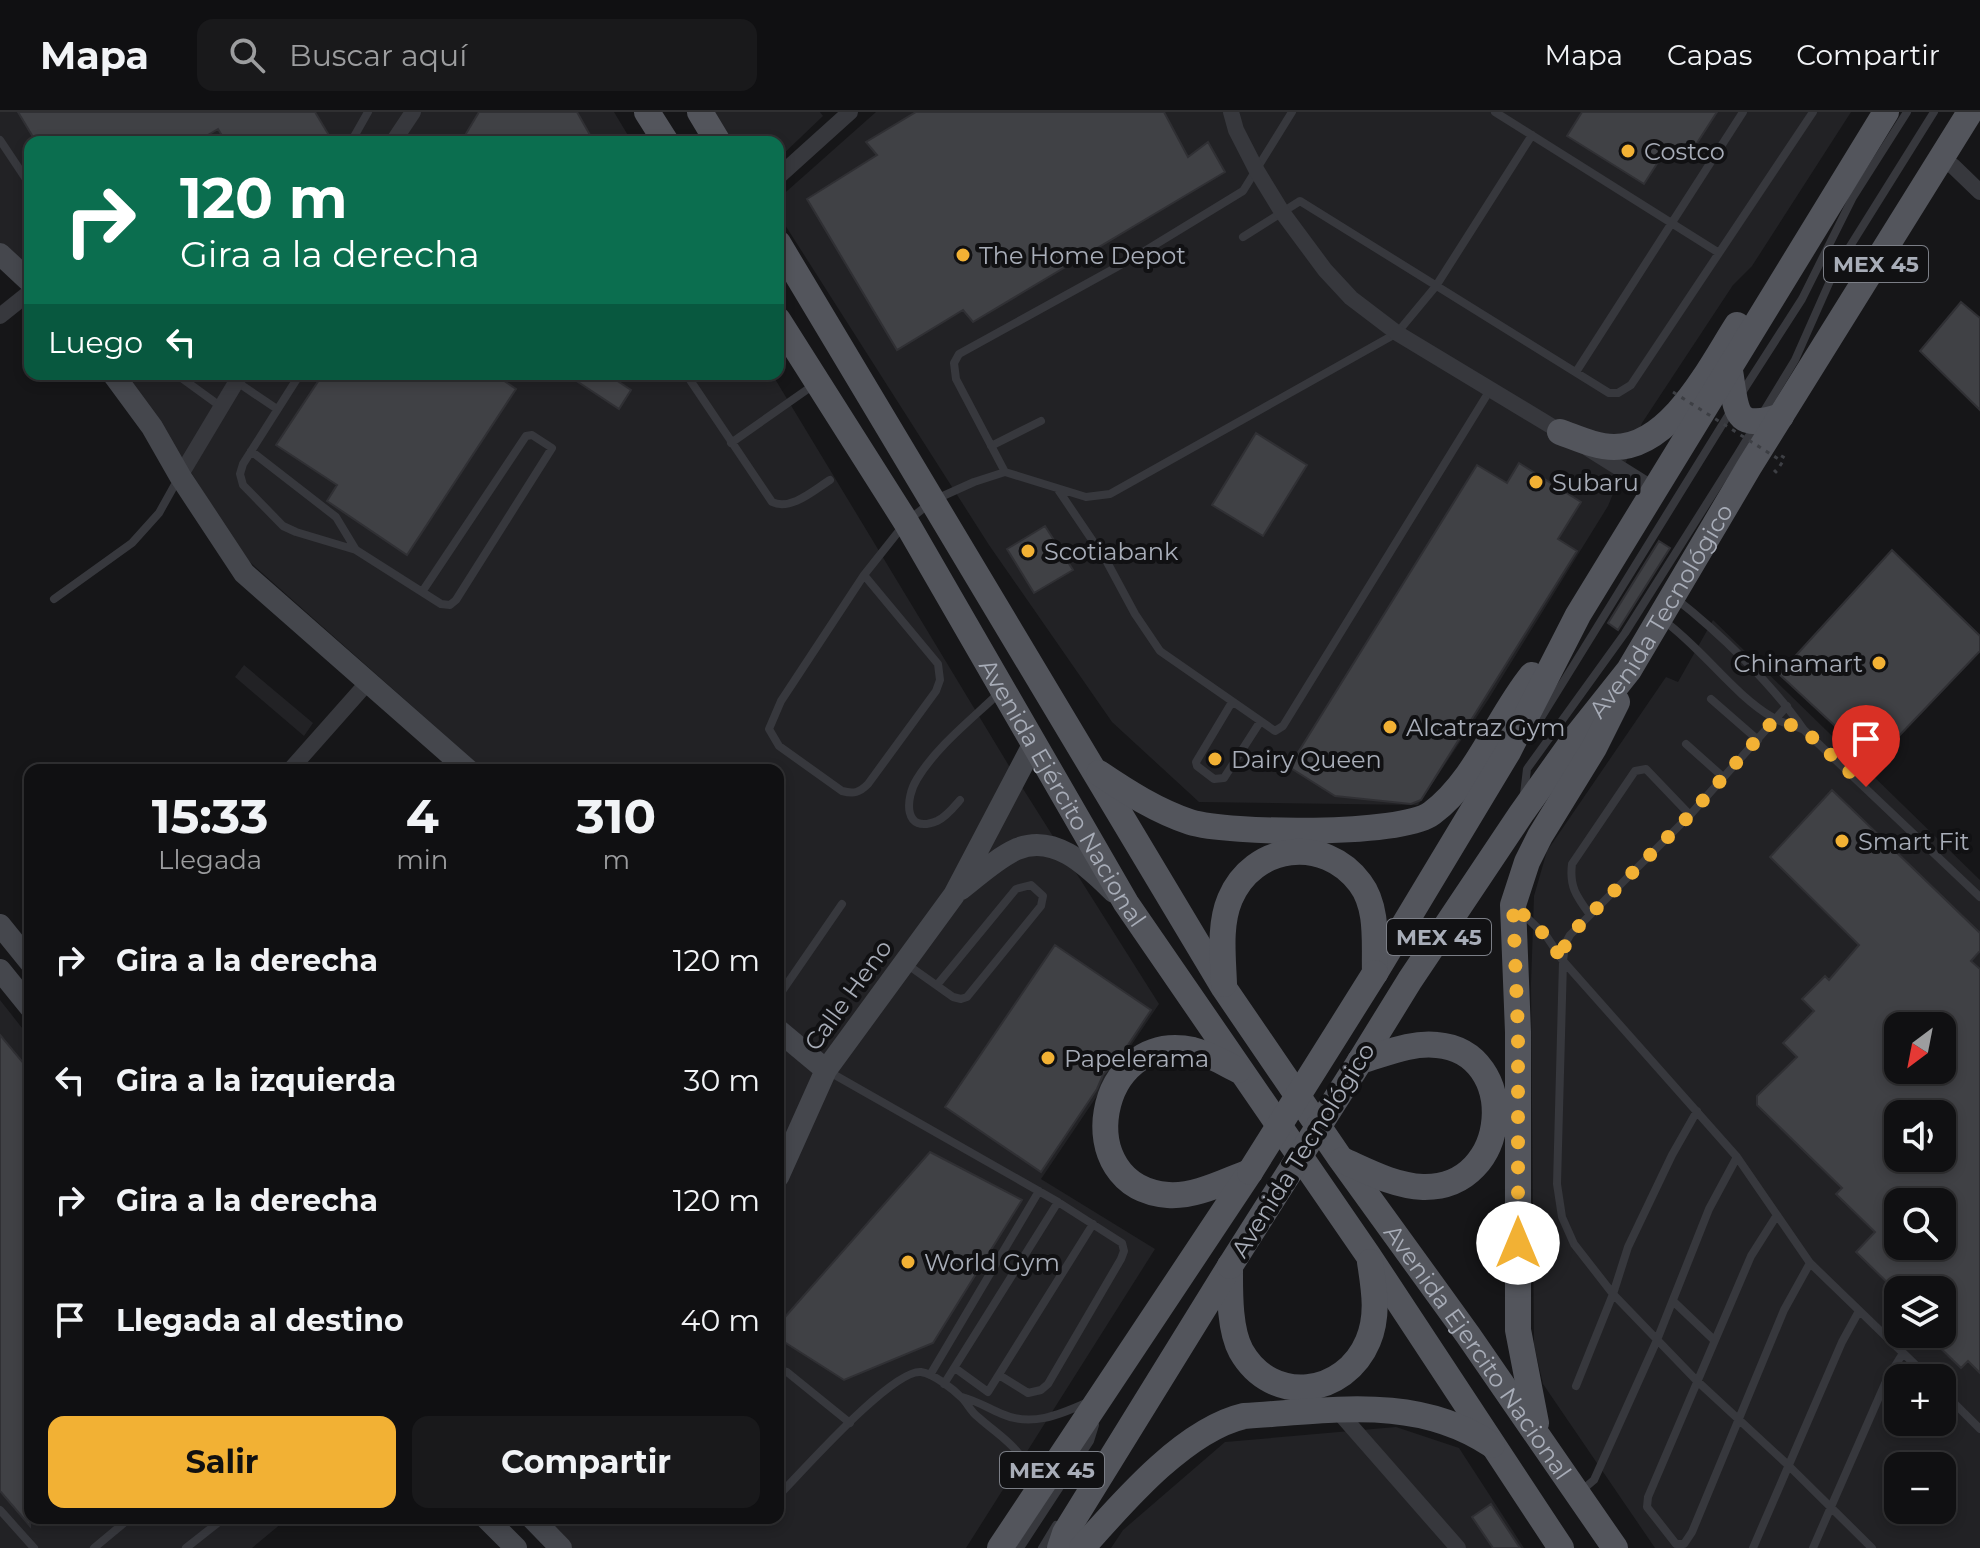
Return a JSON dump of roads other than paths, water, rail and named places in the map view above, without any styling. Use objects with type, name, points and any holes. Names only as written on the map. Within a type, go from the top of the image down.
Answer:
[{"type":"main road","points":[[647,112],[662,136]]},
{"type":"main road","points":[[700,112],[714,136]]},
{"type":"main road","name":"Avenida Tecnológico","points":[[1000,1548],[1250,1172],[1375,973],[1490,781],[1578,615],[1886,112]]},
{"type":"main road","points":[[1947,150],[1957,112]]},
{"type":"main road","name":"Avenida Tecnológico","points":[[1060,1548],[1065,1533],[1410,980],[1521,814],[1575,738],[1629,670],[1781,416],[1970,112]]},
{"type":"main road","points":[[1560,432],[1611,447],[1630,446],[1652,436],[1671,420],[1689,398],[1737,325],[1801,249]]},
{"type":"main road","name":"Avenida Ejército Nacional","points":[[784,253],[1224,988],[1340,1158]]},
{"type":"main road","name":"Avenida Ejército Nacional","points":[[784,330],[906,522],[1126,903],[1368,1255]]},
{"type":"main road","points":[[1730,371],[1735,405],[1746,420],[1755,423],[1781,416]]},
{"type":"main road","points":[[1092,769],[1145,802],[1193,823],[1231,829],[1332,830],[1401,826],[1419,821],[1446,801],[1458,787],[1527,680],[1578,615]]},
{"type":"main road","points":[[1539,1438],[1525,1381],[1518,1330],[1518,1048],[1513,905],[1527,862],[1610,720],[1629,670]]},
{"type":"main road","points":[[1224,988],[1225,915],[1231,897],[1257,863],[1279,853],[1295,851],[1332,860],[1361,884],[1370,902],[1374,924],[1375,973]]},
{"type":"main road","points":[[1340,1158],[1406,1184],[1424,1187],[1447,1184],[1476,1166],[1488,1145],[1495,1122],[1496,1098],[1486,1078],[1466,1056],[1451,1048],[1417,1046],[1360,1061]]},
{"type":"main road","points":[[1242,1073],[1193,1050],[1161,1050],[1149,1054],[1128,1068],[1114,1088],[1104,1125],[1107,1148],[1116,1165],[1127,1178],[1145,1189],[1166,1195],[1184,1194],[1250,1172]]},
{"type":"main road","name":"Avenida Ejercito Nacional","points":[[1340,1158],[1615,1548]]},
{"type":"main road","points":[[1230,1266],[1230,1301],[1241,1350],[1255,1368],[1275,1382],[1291,1388],[1310,1389],[1344,1373],[1368,1341],[1375,1304],[1368,1255]]},
{"type":"main road","name":"Avenida Ejercito Nacional","points":[[1368,1255],[1496,1448],[1557,1547]]},
{"type":"main road","points":[[1082,1548],[1132,1492],[1215,1425],[1244,1416],[1390,1409],[1421,1414],[1472,1432],[1496,1448]]},
{"type":"street","points":[[397,136],[413,112]]},
{"type":"street","points":[[784,172],[850,112]]},
{"type":"street","points":[[1231,112],[1236,130],[1282,212],[1325,270],[1351,298],[1397,333],[1656,491]]},
{"type":"street","points":[[1947,150],[1953,166],[1980,192]]},
{"type":"street","points":[[0,254],[24,276]]},
{"type":"street","points":[[0,316],[24,297]]},
{"type":"street","points":[[117,380],[152,427],[180,476],[244,573],[461,764]]},
{"type":"street","points":[[180,476],[237,380]]},
{"type":"street","points":[[295,764],[368,682]]},
{"type":"street","name":"Calle Heno","points":[[784,1164],[826,1070],[954,895],[1034,743]]},
{"type":"street","name":"Calle Heno","points":[[954,895],[1018,848],[1039,846],[1060,849],[1083,863],[1126,903]]},
{"type":"street","points":[[3,934],[24,956]]},
{"type":"street","points":[[0,970],[24,1000]]},
{"type":"street","points":[[784,1035],[826,1070]]},
{"type":"street","points":[[1337,1410],[1458,1548]]},
{"type":"street","points":[[492,1524],[516,1548]]},
{"type":"street","points":[[538,1524],[561,1548]]},
{"type":"lane","points":[[354,136],[368,112]]},
{"type":"lane","points":[[1005,472],[956,379],[954,363],[959,354],[1135,257],[1243,191],[1292,112]]},
{"type":"lane","points":[[1495,112],[1719,253]]},
{"type":"lane","points":[[1576,372],[1743,112]]},
{"type":"lane","points":[[1243,237],[1300,201],[1609,393],[1618,393],[1631,385],[1813,112]]},
{"type":"lane","points":[[1490,781],[1515,759],[1802,299],[1853,197],[1907,112]]},
{"type":"lane","points":[[1521,814],[1527,769],[1625,633],[1735,459],[1795,360],[1834,272],[1934,112]]},
{"type":"lane","points":[[864,575],[938,664],[940,680],[936,691],[868,784],[860,792],[852,794],[842,791],[779,746],[769,729],[781,701],[864,575],[906,522],[934,500],[1005,472],[1086,497],[1110,494],[1397,333],[1436,286],[1532,135]]},
{"type":"lane","points":[[0,140],[24,176]]},
{"type":"lane","points":[[184,380],[220,406]]},
{"type":"lane","points":[[241,380],[277,409]]},
{"type":"lane","points":[[296,380],[251,451],[240,474],[243,485],[283,526],[356,550],[422,592],[441,604],[450,605],[456,600],[552,452],[550,446],[532,435],[526,436],[422,592]]},
{"type":"lane","points":[[690,380],[768,498],[776,505],[796,501],[830,480]]},
{"type":"lane","points":[[731,443],[817,382]]},
{"type":"lane","points":[[1058,490],[1107,562],[1135,614],[1160,651],[1275,731],[1283,726],[1491,388]]},
{"type":"lane","points":[[991,446],[1041,421]]},
{"type":"lane","points":[[251,451],[336,517],[356,550]]},
{"type":"lane","points":[[54,599],[139,536],[159,513],[180,476]]},
{"type":"lane","points":[[1666,607],[1696,615],[1787,706],[1804,730],[1980,897]]},
{"type":"lane","points":[[1666,607],[1688,638],[1759,708],[1775,719],[1804,730]]},
{"type":"lane","points":[[960,800],[939,821],[928,823],[916,821],[909,814],[907,805],[918,777],[933,758],[1003,689]]},
{"type":"lane","points":[[1711,699],[1758,740]]},
{"type":"lane","points":[[1232,702],[1196,762],[1214,779],[1224,778],[1260,722]]},
{"type":"lane","points":[[1787,706],[1690,815],[1570,935],[1565,944],[1557,1184],[1562,1217],[1574,1244],[1613,1294],[1696,1380],[1872,1548]]},
{"type":"lane","points":[[1686,744],[1723,777]]},
{"type":"lane","points":[[1590,915],[1573,892],[1570,880],[1572,864],[1635,771],[1646,769],[1690,815]]},
{"type":"lane","points":[[904,963],[953,997],[967,997],[1041,906],[1043,896],[1040,891],[1031,885],[1016,889],[937,985]]},
{"type":"lane","points":[[784,988],[842,904]]},
{"type":"lane","points":[[1513,905],[1547,937],[1563,961],[1737,1157],[1810,1263],[1914,1364]]},
{"type":"lane","points":[[826,1070],[1058,1202],[1122,1243],[1124,1251],[1121,1259],[1048,1384],[1041,1390],[1028,1393],[999,1375]]},
{"type":"lane","points":[[1576,1386],[1613,1294],[1628,1247],[1697,1111]]},
{"type":"lane","points":[[1578,1494],[1594,1480],[1657,1340],[1709,1209],[1737,1157]]},
{"type":"lane","points":[[930,1375],[1039,1191]]},
{"type":"lane","points":[[944,1384],[1058,1202]]},
{"type":"lane","points":[[1777,1215],[1751,1256],[1647,1502],[1647,1507],[1676,1544],[1684,1544],[1692,1532],[1784,1310],[1810,1263]]},
{"type":"lane","points":[[973,1413],[1093,1224]]},
{"type":"lane","points":[[1673,1301],[1714,1340]]},
{"type":"lane","points":[[1753,1548],[1842,1342],[1859,1311]]},
{"type":"lane","points":[[1813,1548],[1887,1379],[1903,1353]]},
{"type":"lane","points":[[955,1368],[988,1392]]},
{"type":"lane","points":[[784,1371],[850,1423]]},
{"type":"lane","points":[[784,1490],[898,1380],[919,1372],[930,1375],[962,1397],[973,1413],[1023,1456],[1030,1471],[1034,1496]]},
{"type":"lane","points":[[962,1397],[1015,1418],[1037,1419],[1065,1413],[1105,1393]]},
{"type":"lane","points":[[1020,1548],[1090,1441],[1105,1393]]},
{"type":"lane","points":[[1956,1405],[1980,1429]]},
{"type":"lane","points":[[1068,1505],[1097,1482]]},
{"type":"lane","points":[[0,1510],[34,1548]]},
{"type":"lane","points":[[1042,1548],[1062,1516]]},
{"type":"lane","points":[[94,1548],[123,1524]]},
{"type":"lane","points":[[186,1548],[216,1524]]},
{"type":"place","name":"Costco","points":[[1628,151]]},
{"type":"place","name":"The Home Depot","points":[[963,255]]},
{"type":"place","name":"Subaru","points":[[1536,482]]},
{"type":"place","name":"Scotiabank","points":[[1028,551]]},
{"type":"place","name":"Chinamart","points":[[1879,663]]},
{"type":"place","name":"Alcatraz Gym","points":[[1390,727]]},
{"type":"place","name":"Dairy Queen","points":[[1215,759]]},
{"type":"place","name":"Smart Fit","points":[[1842,841]]},
{"type":"place","name":"Papelerama","points":[[1048,1058]]},
{"type":"place","name":"World Gym","points":[[908,1262]]}]
